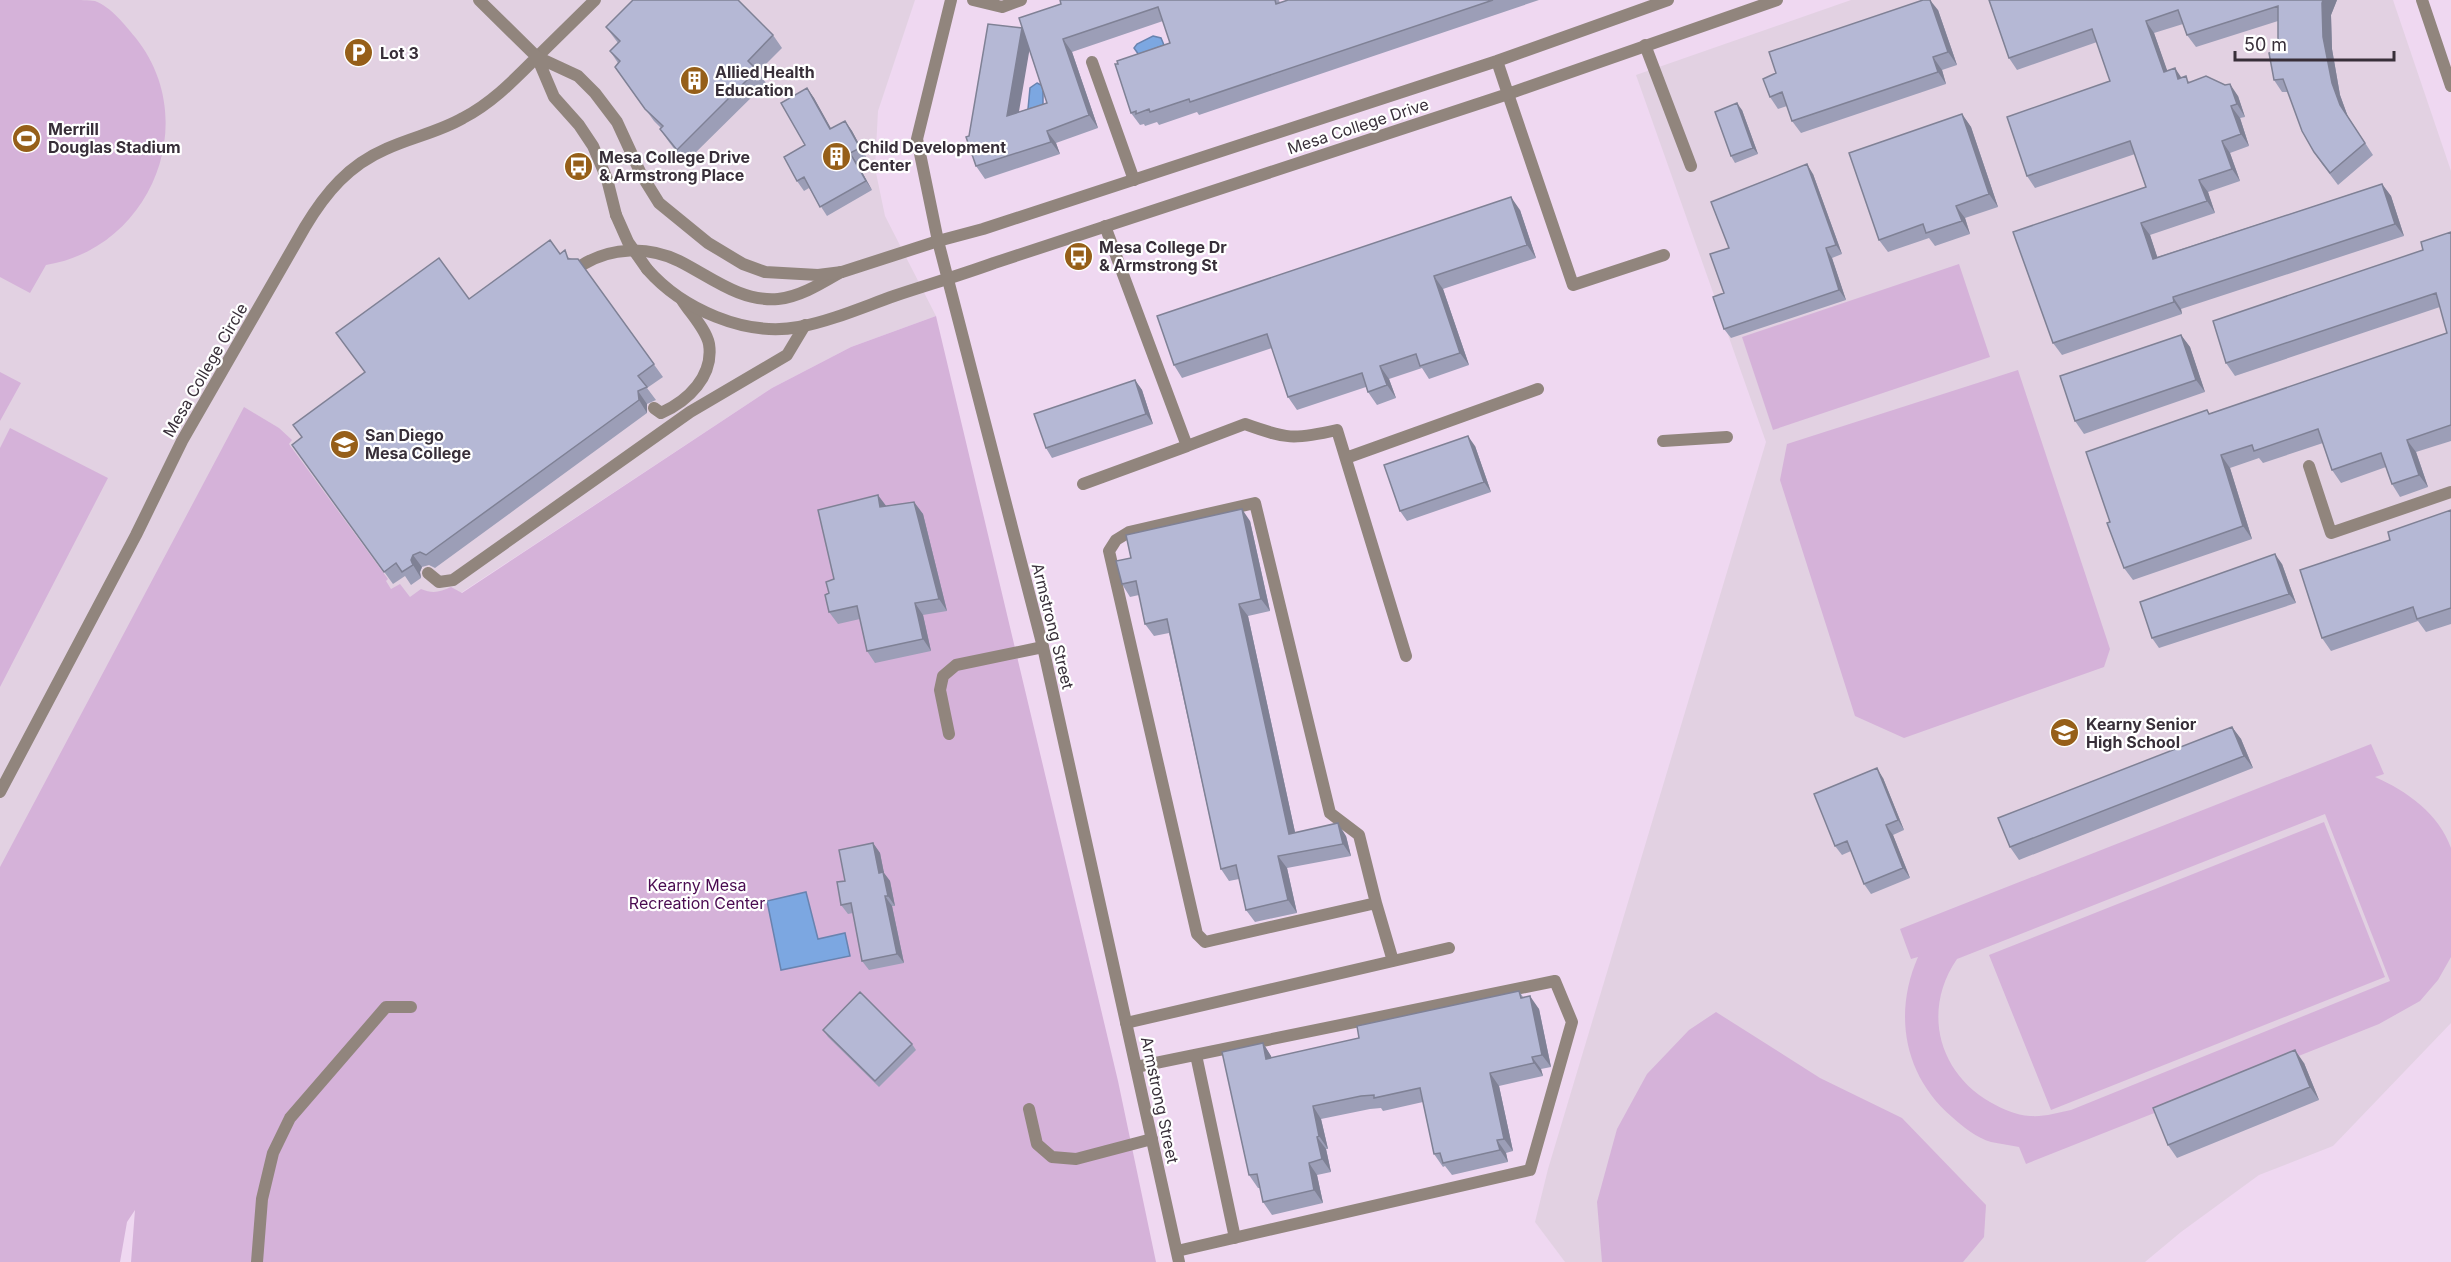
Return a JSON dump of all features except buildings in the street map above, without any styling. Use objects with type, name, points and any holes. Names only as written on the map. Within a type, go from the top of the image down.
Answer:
[{"type":"street","points":[[479,0],[537,57],[557,101],[573,118],[593,146],[607,179],[616,215],[628,242],[647,269],[682,300],[709,314],[747,325],[784,328],[805,325],[948,280]]},
{"type":"street","name":"Mesa College Circle","points":[[0,792],[136,535],[173,458],[320,203],[339,180],[360,163],[387,148],[438,130],[476,111],[503,91],[595,0]]},
{"type":"street","name":"Armstrong Street","points":[[951,0],[916,139],[938,241],[1042,647],[1178,1257]]},
{"type":"street","points":[[973,0],[1002,6],[1017,1]]},
{"type":"street","name":"Mesa College Drive","points":[[938,241],[982,229],[1497,61],[1668,0]]},
{"type":"street","name":"Mesa College Drive","points":[[948,280],[993,262],[1508,94],[1777,0]]},
{"type":"street","points":[[2422,0],[2451,86]]},
{"type":"street","points":[[1645,45],[1691,166]]},
{"type":"street","points":[[537,57],[569,70],[595,93],[617,122],[656,199],[708,243],[743,264],[765,272],[791,276],[818,276],[842,272],[938,241]]},
{"type":"street","points":[[1497,61],[1574,285],[1664,255]]},
{"type":"street","points":[[1092,62],[1134,180]]},
{"type":"street","points":[[1105,226],[1187,446]]},
{"type":"street","points":[[582,265],[606,253],[629,250],[643,252],[679,261],[734,291],[777,299],[807,290],[842,272]]},
{"type":"street","points":[[654,408],[661,413],[682,401],[696,388],[706,369],[709,344],[682,300]]},
{"type":"street","points":[[428,573],[439,582],[453,580],[690,412],[787,355],[805,325]]},
{"type":"street","points":[[1346,458],[1538,389]]},
{"type":"street","points":[[1083,484],[1245,424],[1269,434],[1289,438],[1337,430],[1406,656]]},
{"type":"street","points":[[1662,441],[1727,437]]},
{"type":"street","points":[[2308,466],[2331,532],[2451,492]]},
{"type":"street","points":[[1376,903],[1204,942],[1197,934],[1109,551],[1116,540],[1130,532],[1255,503],[1330,813],[1359,835],[1393,961]]},
{"type":"street","points":[[949,734],[940,690],[943,676],[956,665],[1042,647]]},
{"type":"street","points":[[1126,1023],[1449,948]]},
{"type":"street","points":[[1136,1067],[1555,981],[1572,1023],[1530,1170],[1235,1238],[1178,1257]]},
{"type":"street","points":[[257,1262],[262,1199],[273,1153],[290,1118],[386,1007],[411,1006]]},
{"type":"street","points":[[1197,1055],[1235,1238]]},
{"type":"street","points":[[1029,1109],[1037,1144],[1052,1157],[1076,1158],[1152,1139]]},
{"type":"shaded area","name":"San Diego Mesa College","points":[[0,0],[915,0],[878,111],[875,168],[885,216],[936,316],[851,347],[772,388],[432,612],[0,908]]},
{"type":"shaded area","name":"Kearny Senior High School","points":[[1851,0],[2393,0],[2451,171],[2451,1023],[2333,1146],[2259,1175],[2181,1232],[2145,1262],[1565,1262],[1535,1222],[1548,1169],[1766,442],[1636,75]]},
{"type":"green space","points":[[0,0],[84,0],[95,1],[107,7],[135,37],[155,70],[165,106],[164,142],[155,176],[138,208],[114,234],[83,254],[46,265],[30,293],[0,277]]},
{"type":"green space","points":[[1959,264],[1990,357],[1773,430],[1742,337]]},
{"type":"green space","name":"Kearny Mesa Recreation Center","points":[[936,316],[1118,1081],[1156,1262],[131,1262],[135,1210],[127,1222],[120,1262],[0,1262],[0,867],[244,407],[279,428],[292,440],[289,444],[388,579],[386,581],[391,589],[400,584],[410,597],[421,589],[436,592],[451,587],[462,593],[772,388],[851,347]]},
{"type":"green space","points":[[2018,370],[2110,649],[2104,667],[1904,738],[1855,716],[1780,480],[1787,444]]},
{"type":"green space","points":[[0,372],[21,383],[0,421]]},
{"type":"green space","points":[[10,428],[108,478],[0,687],[0,448]]},
{"type":"green space","points":[[2371,744],[2384,774],[2375,777],[2399,789],[2430,814],[2446,836],[2451,848],[2451,957],[2438,980],[2420,1001],[2379,1024],[2026,1164],[2019,1147],[1986,1140],[1961,1125],[1936,1101],[1923,1083],[1908,1043],[1905,1022],[1910,979],[1918,957],[1911,959],[1900,929]],"holes":[[[2325,814],[2390,981],[2071,1110],[2040,1116],[2009,1111],[1990,1102],[1972,1089],[1947,1057],[1938,1019],[1940,999],[1946,979],[1957,959]]]},
{"type":"green space","points":[[2324,822],[2385,977],[2051,1110],[1989,955]]},
{"type":"green space","points":[[1716,1012],[1820,1078],[1902,1118],[1986,1205],[1984,1237],[1963,1262],[1602,1262],[1597,1202],[1617,1129],[1647,1074],[1689,1030]]},
{"type":"water","points":[[1153,36],[1161,38],[1164,45],[1139,55],[1134,48]]},
{"type":"water","points":[[1037,83],[1043,86],[1043,106],[1028,109],[1030,88]]},
{"type":"water","points":[[806,892],[818,939],[845,933],[850,956],[781,970],[767,901]]},
{"type":"place","name":"Lot 3","points":[[359,53]]},
{"type":"place","name":"Allied Health Education","points":[[694,81]]},
{"type":"place","name":"Merrill Douglas Stadium","points":[[27,138]]},
{"type":"place","name":"Child Development Center","points":[[837,156]]},
{"type":"place","name":"Mesa College Drive & Armstrong Place","points":[[578,166]]},
{"type":"place","name":"Mesa College Dr & Armstrong St","points":[[1078,256]]},
{"type":"place","name":"San Diego Mesa College","points":[[344,444]]},
{"type":"place","name":"Kearny Senior High School","points":[[2065,733]]}]
